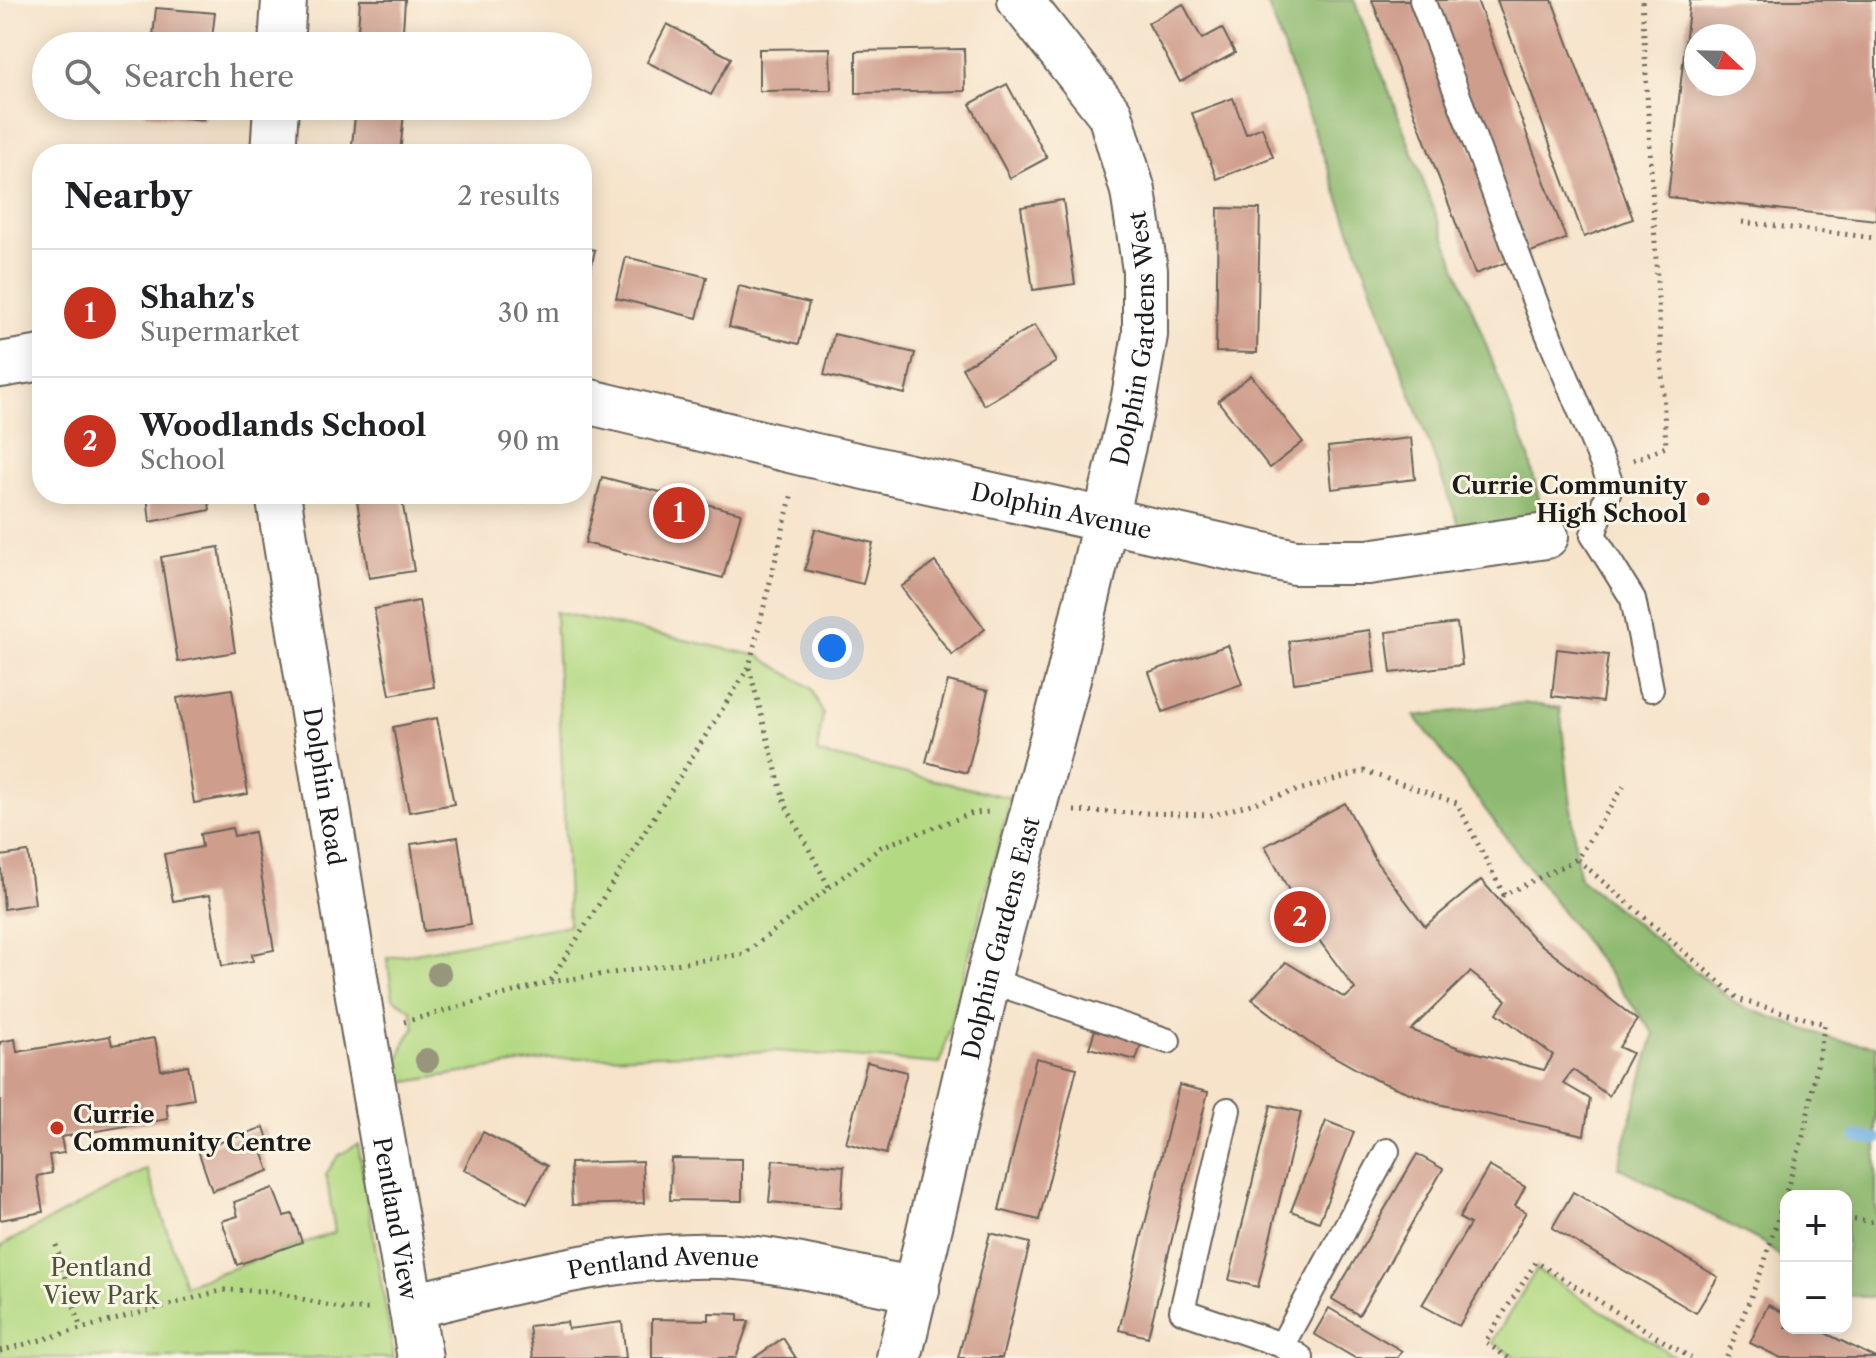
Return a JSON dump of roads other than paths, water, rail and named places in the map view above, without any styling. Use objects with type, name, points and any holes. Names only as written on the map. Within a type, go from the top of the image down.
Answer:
[{"type":"street","points":[[282,32],[284,0]]},
{"type":"street","name":"Dolphin Gardens West","points":[[1020,0],[1110,114],[1133,191],[1145,270],[1145,335],[1133,403],[1105,518]]},
{"type":"street","points":[[274,144],[275,120]]},
{"type":"street","points":[[0,365],[32,360]]},
{"type":"street","name":"Dolphin Avenue","points":[[592,402],[802,453],[1295,562],[1368,562],[1546,536]]},
{"type":"street","name":"Dolphin Road","points":[[280,504],[372,1080]]},
{"type":"street","name":"Dolphin Gardens East","points":[[899,1358],[988,980],[1035,810],[1105,518]]},
{"type":"street","name":"Pentland View","points":[[372,1080],[396,1308],[420,1358]]},
{"type":"street","name":"Pentland Avenue","points":[[396,1308],[544,1275],[696,1256],[804,1265],[917,1290]]},
{"type":"lane","points":[[1422,0],[1539,312],[1611,484],[1593,535]]},
{"type":"lane","points":[[1546,536],[1593,535]]},
{"type":"lane","points":[[1593,535],[1633,599],[1651,689]]},
{"type":"lane","points":[[988,980],[1168,1041]]},
{"type":"lane","points":[[1228,1110],[1182,1311],[1292,1352],[1387,1151]]},
{"type":"waterway","points":[[1857,1137],[1876,1139]]},
{"type":"place","name":"Currie Community High School","points":[[1703,499]]},
{"type":"place","name":"Shahz's","points":[[679,513]]},
{"type":"place","name":"Woodlands School","points":[[1300,917]]},
{"type":"place","name":"Currie Community Centre","points":[[57,1128]]},
{"type":"park label","name":"Pentland View Park","points":[[101,1281]]}]
